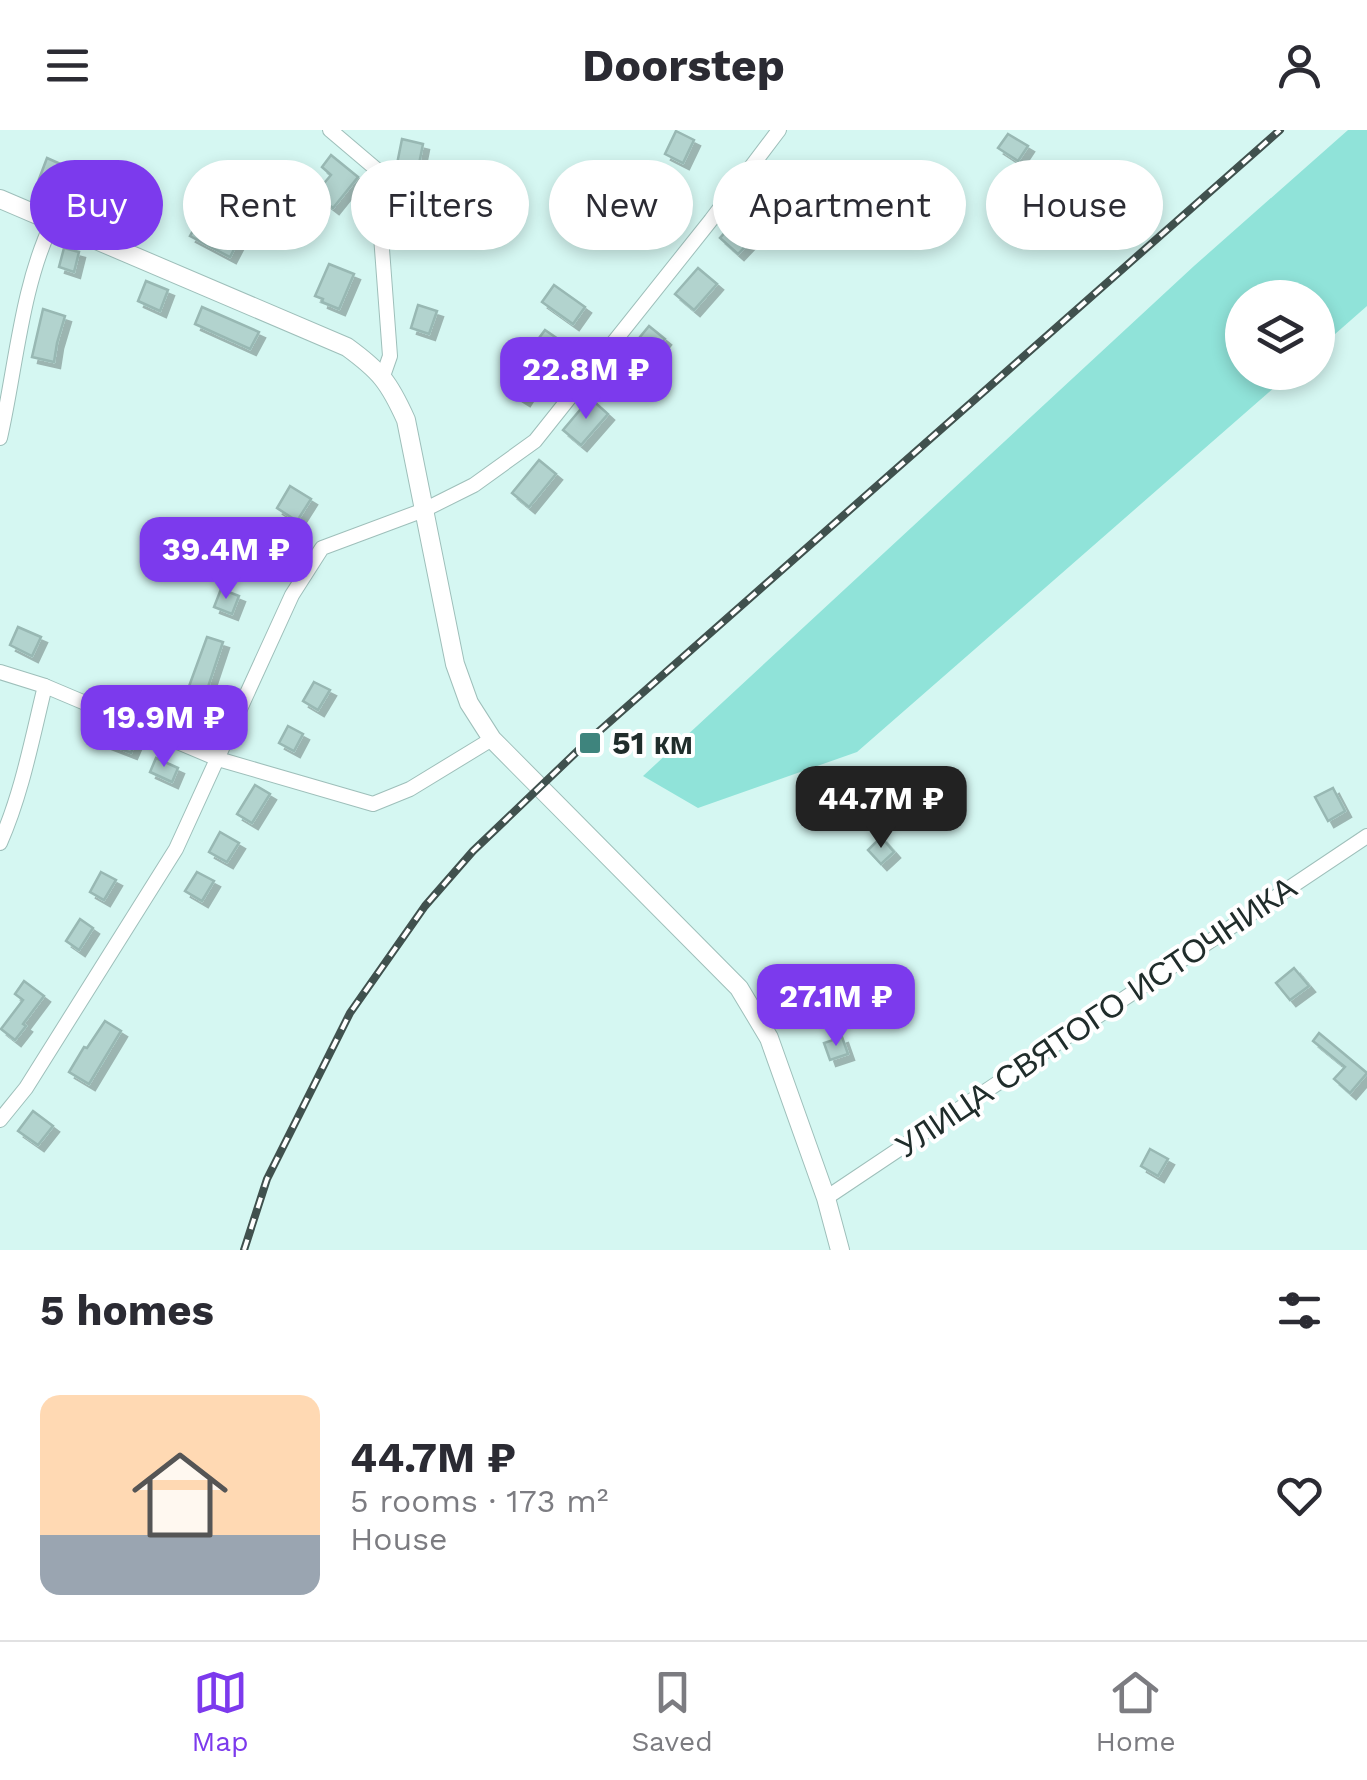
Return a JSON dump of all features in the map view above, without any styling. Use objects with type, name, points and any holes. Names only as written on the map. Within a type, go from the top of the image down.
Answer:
[{"type":"street","points":[[330,130],[376,169],[390,356],[383,376]]},
{"type":"street","points":[[0,1120],[26,1088],[176,850],[292,595],[322,548],[424,510],[474,486],[535,441],[778,130]]},
{"type":"street","points":[[0,200],[30,212]]},
{"type":"street","points":[[0,438],[22,318],[41,250]]},
{"type":"street","points":[[121,250],[347,347],[383,376],[406,420],[455,664],[469,703],[492,739],[740,988],[769,1038],[826,1198],[840,1250]]},
{"type":"street","points":[[0,672],[45,686],[218,759],[373,804],[410,790],[492,739]]},
{"type":"street","points":[[0,843],[12,816],[45,686]]},
{"type":"street","name":"УЛИЦА СВЯТОГО ИСТОЧНИКА","points":[[826,1198],[1367,836]]},
{"type":"shaded area","points":[[1348,130],[1367,130],[1367,306],[1335,334],[1335,280],[1225,280],[1225,390],[1272,390],[857,752],[698,808],[643,776],[1194,266]]},
{"type":"building","points":[[676,131],[694,140],[684,160],[665,154]]},
{"type":"building","points":[[1008,134],[1028,146],[1019,160],[998,148]]},
{"type":"building","points":[[402,139],[423,144],[420,160],[398,160]]},
{"type":"building","points":[[331,155],[351,171],[351,186],[333,208],[331,160],[327,160]]},
{"type":"building","points":[[63,250],[79,252],[74,272],[59,267]]},
{"type":"building","points":[[329,264],[354,274],[339,309],[315,296]]},
{"type":"building","points":[[698,268],[717,284],[694,310],[675,294]]},
{"type":"building","points":[[146,281],[168,290],[160,311],[138,301]]},
{"type":"building","points":[[554,285],[585,307],[573,324],[542,302]]},
{"type":"building","points":[[418,305],[437,311],[429,334],[411,328]]},
{"type":"building","points":[[202,307],[259,332],[250,349],[195,324]]},
{"type":"building","points":[[43,309],[65,316],[54,362],[32,357]]},
{"type":"building","points":[[649,326],[665,339],[638,373],[621,360]]},
{"type":"building","points":[[545,330],[564,343],[549,363],[530,350]]},
{"type":"building","points":[[517,365],[538,378],[524,400],[503,387]]},
{"type":"building","points":[[590,398],[608,414],[581,445],[563,430]]},
{"type":"building","points":[[539,460],[556,474],[529,507],[512,493]]},
{"type":"building","points":[[290,486],[311,499],[297,521],[277,508]]},
{"type":"building","points":[[221,589],[239,596],[232,614],[214,607]]},
{"type":"building","points":[[18,627],[41,637],[32,656],[10,645]]},
{"type":"building","points":[[207,637],[223,642],[198,717],[180,711]]},
{"type":"building","points":[[314,682],[330,690],[318,710],[303,701]]},
{"type":"building","points":[[288,726],[303,734],[294,751],[279,743]]},
{"type":"building","points":[[109,727],[137,739],[131,753],[103,742]]},
{"type":"building","points":[[156,758],[178,768],[172,782],[150,772]]},
{"type":"building","points":[[255,785],[270,794],[252,823],[237,814]]},
{"type":"building","points":[[1333,788],[1345,811],[1328,821],[1315,797]]},
{"type":"building","points":[[220,832],[239,843],[227,862],[209,852]]},
{"type":"building","points":[[881,837],[894,852],[881,864],[868,850]]},
{"type":"building","points":[[101,872],[116,880],[104,900],[90,892]]},
{"type":"building","points":[[197,872],[214,881],[202,901],[185,891]]},
{"type":"building","points":[[80,919],[93,928],[79,950],[66,941]]},
{"type":"building","points":[[1294,968],[1309,986],[1290,1000],[1276,983]]},
{"type":"building","points":[[24,981],[44,996],[15,1040],[1,1029],[23,1000],[15,994]]},
{"type":"building","points":[[818,991],[828,1008],[813,1018],[802,1000]]},
{"type":"building","points":[[105,1021],[121,1031],[89,1084],[69,1072]]},
{"type":"building","points":[[1319,1033],[1367,1073],[1350,1093],[1334,1079],[1345,1067],[1313,1041]]},
{"type":"building","points":[[842,1037],[848,1054],[830,1060],[824,1043]]},
{"type":"building","points":[[33,1111],[53,1126],[38,1145],[18,1131]]},
{"type":"building","points":[[1150,1149],[1168,1159],[1158,1176],[1141,1166]]},
{"type":"railway","points":[[244,1250],[267,1179],[350,1013],[425,906],[473,851],[588,741],[1280,130]]},
{"type":"place","name":"51 км","points":[[590,743]]}]
